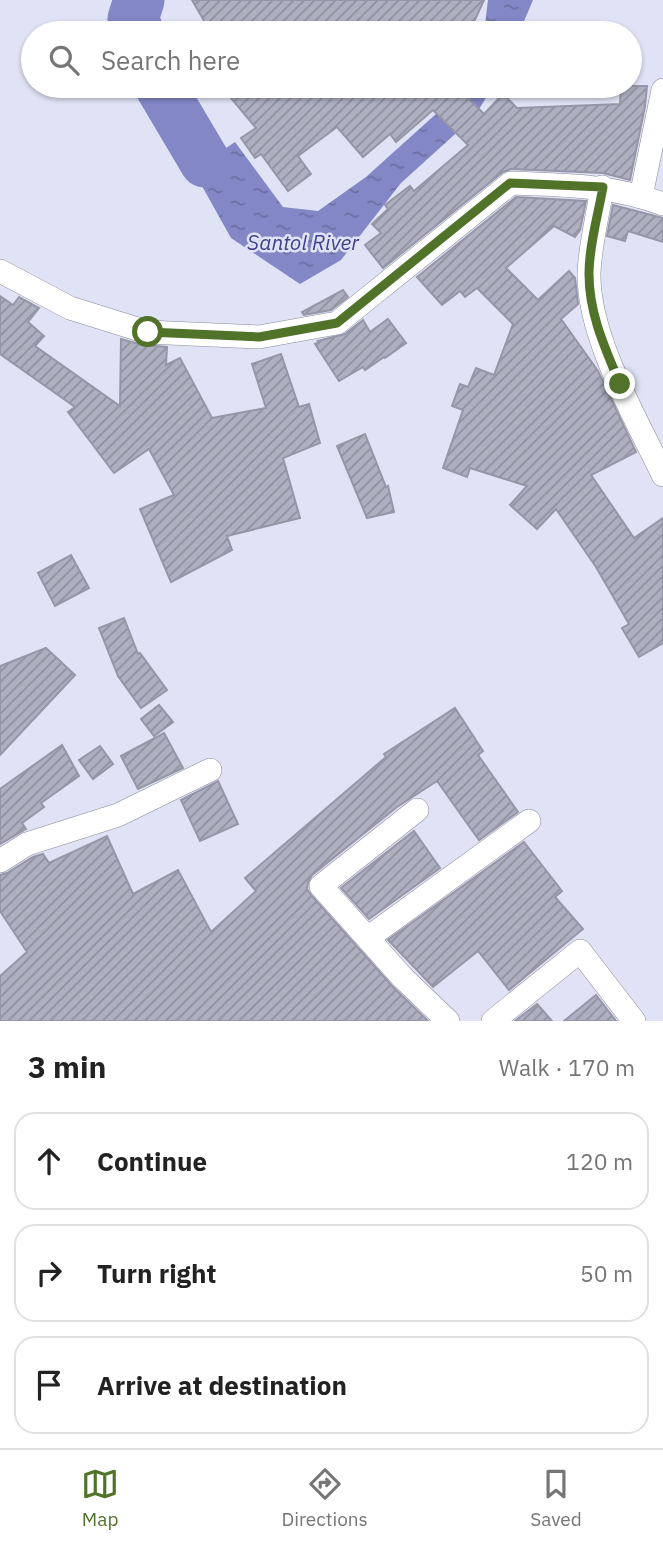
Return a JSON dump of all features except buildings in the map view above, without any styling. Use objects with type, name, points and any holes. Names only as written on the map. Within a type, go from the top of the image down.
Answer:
[{"type":"street","points":[[641,195],[663,90]]},
{"type":"street","points":[[0,271],[70,308],[148,332],[259,337],[337,323],[510,183],[603,187],[641,195],[663,204]]},
{"type":"street","points":[[603,187],[589,272],[591,303],[599,332],[620,384],[663,475]]},
{"type":"street","points":[[0,861],[27,844],[118,815],[210,770]]},
{"type":"street","points":[[417,810],[321,886],[403,978],[448,1021]]},
{"type":"street","points":[[369,937],[529,821]]},
{"type":"street","points":[[494,1021],[580,951],[634,1021]]},
{"type":"water","points":[[488,0],[533,0],[524,21],[485,21]]},
{"type":"water","name":"Santol River","points":[[454,98],[486,98],[475,116],[401,183],[341,260],[300,284],[231,238],[193,170],[235,142],[283,207],[318,211],[366,177]]},
{"type":"waterway","name":"Santol River","points":[[134,21],[139,0]]},
{"type":"waterway","name":"Santol River","points":[[167,98],[205,162]]},
{"type":"route","points":[[148,332],[259,337],[337,323],[510,183],[603,187],[589,272],[591,303],[599,332],[620,384]]}]
